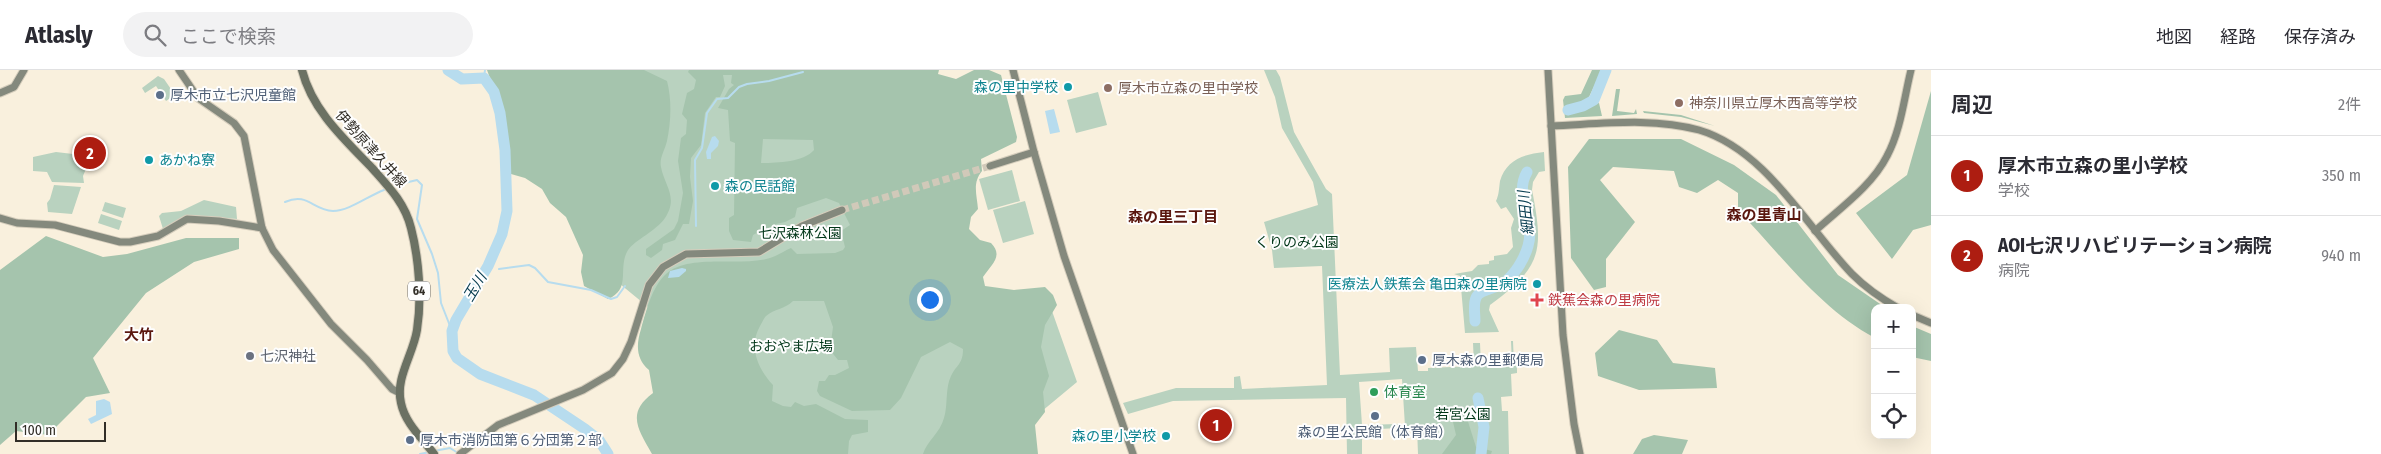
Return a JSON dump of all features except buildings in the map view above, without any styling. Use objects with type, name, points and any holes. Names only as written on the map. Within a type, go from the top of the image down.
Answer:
[{"type":"main road","name":"伊勢原津久井線","points":[[302,70],[309,91],[320,110],[394,192],[409,221],[419,304],[416,335],[402,378],[400,393],[405,415],[434,454]]},
{"type":"street","points":[[0,93],[14,87],[24,70]]},
{"type":"street","points":[[179,70],[198,98],[234,123],[244,136],[262,228],[273,250],[317,308],[392,389],[400,393]]},
{"type":"street","points":[[1013,70],[1064,256],[1133,454]]},
{"type":"street","points":[[1548,70],[1563,335],[1574,424],[1580,454]]},
{"type":"street","points":[[1814,231],[1871,179],[1887,157],[1894,140],[1911,70]]},
{"type":"street","points":[[1552,126],[1667,124],[1700,131],[1732,145],[1746,154],[1761,168],[1853,275],[1893,304]]},
{"type":"street","points":[[990,166],[1034,152]]},
{"type":"street","points":[[460,454],[498,425],[603,380],[618,367],[631,342],[649,285],[663,267],[686,254],[759,252],[802,226],[842,210]]},
{"type":"street","points":[[0,218],[17,222],[55,225],[120,242],[130,242],[158,236],[187,219],[219,221],[262,228]]},
{"type":"street","points":[[1916,317],[1931,323]]},
{"type":"green space","points":[[487,70],[644,70],[667,81],[670,96],[670,119],[661,164],[671,197],[671,204],[661,223],[628,250],[625,257],[620,290],[608,299],[584,286],[581,272],[583,255],[566,217],[550,203],[542,189],[525,178],[511,174],[506,154],[502,113]]},
{"type":"green space","name":"七沢森林公園","points":[[499,70],[931,70],[970,156],[963,229],[978,289],[1046,294],[1077,382],[1030,421],[1031,454],[668,454],[659,316],[609,275]]},
{"type":"green space","name":"七沢森林公園","points":[[689,70],[939,70],[938,74],[956,79],[974,70],[989,70],[1001,75],[1017,137],[1016,142],[981,159],[982,171],[976,185],[978,209],[971,217],[969,229],[980,240],[991,243],[995,248],[995,260],[983,277],[985,286],[1014,290],[1045,287],[1053,295],[1057,305],[1045,325],[1041,347],[1049,376],[1043,392],[1045,412],[1035,425],[1038,454],[923,454],[942,423],[949,381],[962,358],[963,349],[950,342],[921,357],[901,398],[890,410],[852,411],[820,396],[817,391],[819,381],[825,381],[829,375],[835,375],[849,368],[847,360],[838,360],[830,350],[833,327],[824,301],[793,301],[766,316],[756,334],[756,357],[763,372],[773,385],[772,401],[791,407],[795,402],[804,406],[816,404],[845,419],[868,420],[868,432],[852,435],[849,441],[848,454],[652,454],[642,437],[637,422],[639,407],[653,393],[649,370],[639,356],[638,346],[647,307],[661,279],[676,268],[688,264],[758,260],[773,257],[791,248],[797,254],[835,253],[843,250],[845,247],[841,231],[850,225],[839,203],[826,198],[797,208],[795,217],[776,224],[774,229],[770,231],[764,229],[753,235],[751,242],[733,240],[729,231],[729,218],[734,215],[735,143],[730,141],[728,110],[718,108],[729,89],[734,85],[731,83],[732,75],[723,75],[725,86],[720,97],[716,97],[705,113],[701,145],[691,158],[690,177],[693,201],[689,224],[683,224],[675,240],[663,244],[662,250],[651,258],[646,255],[646,249],[674,229],[678,221],[683,193],[678,161],[681,138],[686,134],[687,120],[682,114],[687,93],[694,89],[696,80],[688,72]],"holes":[[[763,139],[813,140],[814,150],[804,157],[782,162],[761,163]]]},
{"type":"green space","points":[[1264,70],[1276,70],[1280,77],[1294,132],[1326,189],[1332,194],[1340,375],[1390,372],[1389,348],[1416,347],[1418,371],[1428,371],[1428,368],[1474,366],[1473,343],[1480,343],[1481,365],[1512,364],[1511,341],[1513,341],[1514,365],[1517,365],[1517,373],[1511,374],[1512,396],[1501,397],[1502,411],[1508,411],[1509,454],[1418,454],[1417,428],[1405,426],[1402,379],[1359,382],[1362,425],[1398,424],[1398,428],[1362,430],[1362,454],[1347,454],[1346,398],[1173,401],[1128,414],[1123,403],[1176,388],[1234,388],[1234,377],[1240,376],[1242,389],[1327,385],[1322,266],[1274,268],[1272,250],[1264,222],[1318,205],[1313,182],[1282,128],[1275,97]]},
{"type":"green space","points":[[1592,70],[1602,70],[1589,97],[1573,109],[1578,112],[1599,103],[1602,116],[1565,118],[1563,100],[1565,96],[1581,94]]},
{"type":"green space","points":[[158,76],[164,79],[175,95],[166,101],[156,86],[145,93],[142,88]]},
{"type":"green space","points":[[1616,89],[1620,89],[1617,111],[1634,113],[1636,109],[1637,114],[1612,116]]},
{"type":"green space","points":[[1931,91],[1931,225],[1913,230],[1892,259],[1856,213],[1907,175]]},
{"type":"green space","points":[[1098,92],[1107,125],[1076,133],[1067,100]]},
{"type":"green space","points":[[1643,111],[1681,115],[1715,126],[1681,117],[1644,113]]},
{"type":"green space","points":[[1589,139],[1681,139],[1734,165],[1776,195],[1838,275],[1880,304],[1871,304],[1871,336],[1836,312],[1802,280],[1738,210],[1738,193],[1718,180],[1697,193],[1679,187],[1674,171],[1613,167],[1600,180],[1635,222],[1606,259],[1606,287],[1594,290],[1571,258],[1568,167]]},
{"type":"green space","points":[[56,152],[73,154],[88,164],[83,176],[84,183],[52,182],[47,172],[33,171],[33,157]]},
{"type":"green space","points":[[1544,152],[1545,171],[1539,172],[1533,182],[1532,190],[1538,228],[1538,243],[1535,256],[1520,280],[1490,305],[1489,310],[1499,332],[1465,333],[1460,276],[1454,274],[1472,271],[1478,265],[1489,264],[1489,261],[1494,260],[1494,256],[1507,254],[1513,247],[1511,228],[1514,219],[1506,207],[1501,209],[1496,201],[1500,181],[1507,168],[1517,159],[1530,154]]},
{"type":"green space","points":[[1012,170],[1020,201],[988,210],[979,179]]},
{"type":"green space","points":[[54,185],[81,187],[72,214],[48,212],[47,203]]},
{"type":"green space","points":[[204,200],[236,207],[237,219],[190,215],[182,217],[163,229],[159,216],[162,213],[181,211]]},
{"type":"green space","points":[[1025,201],[1034,234],[1003,243],[993,210]]},
{"type":"green space","points":[[105,202],[126,208],[123,218],[102,211]]},
{"type":"green space","points":[[101,214],[122,221],[119,230],[98,223]]},
{"type":"green space","points":[[46,236],[103,257],[127,254],[186,238],[239,238],[239,249],[194,262],[146,293],[93,358],[110,393],[86,397],[48,435],[16,431],[0,445],[0,270]]},
{"type":"green space","points":[[1916,328],[1931,334],[1931,361],[1916,358]]},
{"type":"green space","points":[[1619,330],[1657,340],[1673,363],[1715,368],[1717,388],[1639,390],[1598,376],[1595,353]]},
{"type":"green space","name":"若宮公園","points":[[1465,412],[1476,447],[1492,451],[1491,454],[1442,454],[1456,435],[1451,413]]},
{"type":"green space","points":[[1654,435],[1688,440],[1682,454],[1633,454],[1642,439]]},
{"type":"water","points":[[1054,109],[1060,132],[1050,134],[1045,111]]},
{"type":"water","points":[[715,136],[719,141],[718,146],[711,153],[711,159],[707,159],[706,152],[712,137]]},
{"type":"water","points":[[686,269],[686,271],[679,277],[668,278],[670,271]]},
{"type":"water","points":[[104,399],[110,402],[112,414],[91,424],[88,419],[96,415],[96,401]]},
{"type":"waterway","name":"玉川","points":[[448,70],[462,79],[484,78],[494,92],[500,113],[505,150],[507,211],[502,234],[488,266],[456,320],[452,331],[453,351],[457,358],[480,374],[534,395],[599,440],[608,454]]},
{"type":"waterway","points":[[484,78],[485,70]]},
{"type":"waterway","name":"細田川","points":[[1568,110],[1583,106],[1594,100],[1606,70]]},
{"type":"waterway","points":[[696,226],[695,160],[702,148],[707,113],[717,99],[728,98],[739,87],[803,72]]},
{"type":"waterway","name":"細田川","points":[[1475,321],[1475,300],[1477,295],[1511,277],[1521,262],[1528,246],[1530,236],[1522,190],[1527,172]]},
{"type":"waterway","points":[[396,185],[417,180],[422,185],[417,219],[438,273],[441,303],[452,331]]},
{"type":"waterway","points":[[285,202],[293,199],[305,200],[320,208],[333,211],[345,209],[384,190]]},
{"type":"waterway","points":[[499,269],[529,265],[535,268],[548,282],[591,290],[611,299],[617,297],[625,286]]},
{"type":"waterway","name":"玉川","points":[[487,267],[491,269]]},
{"type":"waterway","name":"細田川","points":[[1478,398],[1484,427],[1481,454]]},
{"type":"waterway","points":[[434,451],[450,448],[458,453]]},
{"type":"waterway","points":[[420,454],[430,452]]},
{"type":"tunnel","points":[[842,210],[990,166]]},
{"type":"place","name":"森の里中学校","points":[[1068,87]]},
{"type":"place","name":"厚木市立森の里中学校","points":[[1108,88]]},
{"type":"place","name":"厚木市立七沢児童館","points":[[160,95]]},
{"type":"place","name":"神奈川県立厚木西高等学校","points":[[1679,103]]},
{"type":"place","name":"AOI七沢リハビリテーション病院","points":[[90,153]]},
{"type":"place","name":"あかね寮","points":[[149,160]]},
{"type":"place","name":"森の民話館","points":[[715,186]]},
{"type":"place","name":"医療法人鉄蕉会 亀田森の里病院","points":[[1537,284]]},
{"type":"place","name":"鉄蕉会森の里病院","points":[[1537,300]]},
{"type":"place","name":"七沢神社","points":[[250,356]]},
{"type":"place","name":"厚木森の里郵便局","points":[[1422,360]]},
{"type":"place","name":"体育室","points":[[1374,392]]},
{"type":"place","name":"森の里公民館（体育館）","points":[[1375,416]]},
{"type":"place","name":"厚木市立森の里小学校","points":[[1216,425]]},
{"type":"place","name":"森の里小学校","points":[[1166,436]]},
{"type":"place","name":"厚木市消防団第６分団第２部","points":[[410,440]]},
{"type":"district","name":"森の里青山","points":[[1764,215]]},
{"type":"district","name":"森の里三丁目","points":[[1173,217]]},
{"type":"district","name":"大竹","points":[[139,335]]},
{"type":"park label","name":"くりのみ公園","points":[[1297,242]]},
{"type":"park label","name":"おおやま広場","points":[[791,346]]}]
